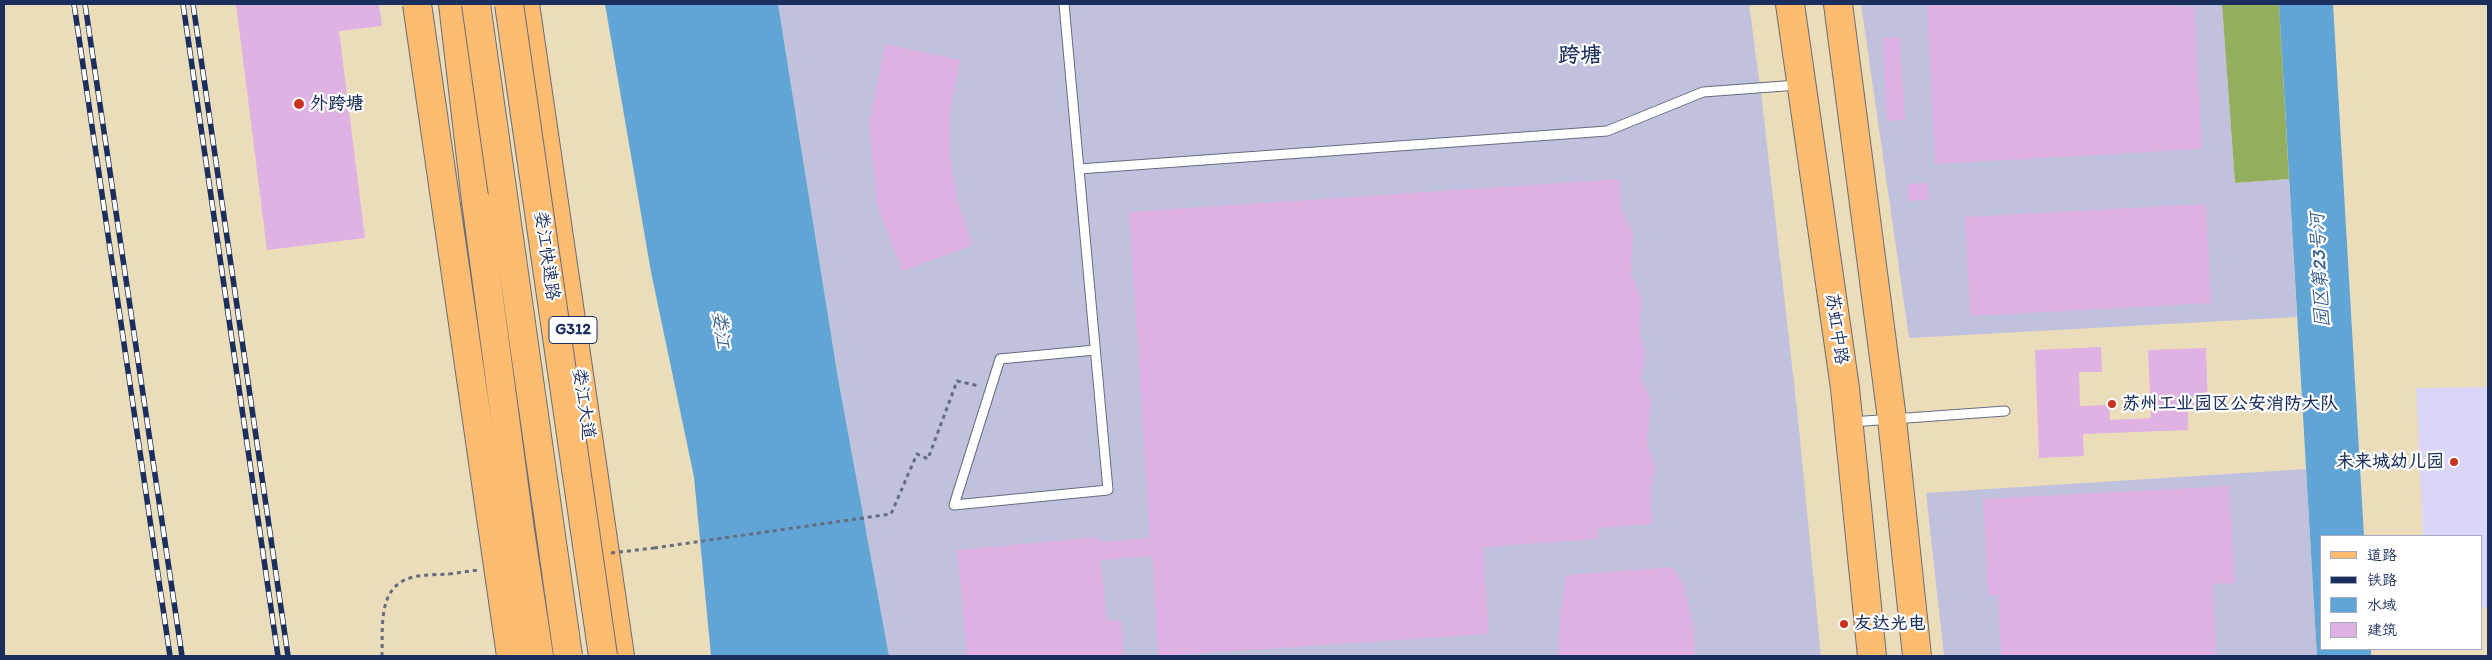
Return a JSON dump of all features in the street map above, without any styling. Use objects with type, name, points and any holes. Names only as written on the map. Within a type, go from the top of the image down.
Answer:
[{"type":"main road","points":[[417,4],[511,656]]},
{"type":"main road","points":[[453,4],[476,201],[520,530],[539,656]]},
{"type":"main road","points":[[459,4],[537,528],[553,656]]},
{"type":"main road","name":"娄江快速路","points":[[476,4],[568,656]]},
{"type":"main road","name":"苏虹中路","points":[[1790,4],[1849,422],[1872,656]]},
{"type":"main road","points":[[1838,4],[1892,419],[1917,656]]},
{"type":"main road","name":"娄江快速路","points":[[514,8],[603,656]]},
{"type":"main road","name":"娄江大道","points":[[514,8],[620,656]]},
{"type":"lane","points":[[1064,4],[1108,490],[954,505],[1000,359],[1095,350]]},
{"type":"lane","points":[[1079,169],[1607,130],[1703,92],[1801,85]]},
{"type":"lane","points":[[1849,422],[2005,411]]},
{"type":"path","points":[[654,548],[891,514],[917,454],[928,459],[958,381],[991,389]]},
{"type":"path","points":[[382,656],[383,615],[387,600],[395,586],[410,578],[449,574]]},
{"type":"shaded area","name":"友达光电","points":[[778,4],[1749,4],[1762,101],[1798,418],[1821,656],[889,656],[838,378]]},
{"type":"shaded area","points":[[1861,4],[2222,4],[2235,183],[2289,179],[2297,317],[1909,338]]},
{"type":"shaded area","name":"未来城幼儿园","points":[[2488,387],[2488,607],[2482,608],[2482,535],[2423,535],[2416,388]]},
{"type":"shaded area","points":[[2306,469],[2317,656],[1944,656],[1926,493]]},
{"type":"green space","points":[[2222,4],[2279,4],[2289,179],[2235,183]]},
{"type":"water","name":"娄江","points":[[605,4],[778,4],[838,378],[889,656],[711,656],[694,477],[651,272]]},
{"type":"water","name":"园区第23号河","points":[[2279,4],[2333,4],[2364,535],[2320,535],[2320,650],[2371,650],[2371,656],[2317,656]]},
{"type":"building","name":"外跨塘","points":[[236,4],[379,4],[382,26],[339,31],[365,238],[267,250]]},
{"type":"building","points":[[1927,4],[2176,4],[2176,7],[2194,6],[2202,149],[1935,164]]},
{"type":"building","points":[[1900,37],[1905,120],[1887,121],[1883,38]]},
{"type":"building","points":[[885,44],[960,60],[950,110],[950,157],[958,203],[973,245],[902,271],[877,204],[869,125]]},
{"type":"building","points":[[1619,179],[1621,207],[1633,234],[1631,274],[1642,300],[1639,330],[1645,352],[1641,379],[1651,401],[1647,443],[1655,468],[1650,493],[1652,524],[1598,528],[1598,539],[1483,547],[1489,634],[1158,656],[1152,556],[1101,560],[1107,621],[1121,620],[1124,656],[967,656],[957,550],[1099,537],[1100,542],[1150,538],[1129,212]]},
{"type":"building","points":[[1928,183],[1929,200],[1908,201],[1907,184]]},
{"type":"building","points":[[2206,204],[2211,303],[1970,316],[1965,217]]},
{"type":"building","points":[[2101,347],[2102,372],[2079,372],[2080,406],[2109,405],[2110,420],[2151,418],[2148,350],[2206,348],[2208,407],[2188,407],[2188,430],[2083,434],[2084,456],[2039,458],[2035,350]]},
{"type":"building","points":[[2229,486],[2235,583],[2213,584],[2216,656],[2001,656],[1998,595],[1988,596],[1983,499]]},
{"type":"building","points":[[1673,567],[1683,584],[1689,606],[1694,630],[1695,656],[1558,656],[1560,617],[1566,575]]},
{"type":"railway","points":[[74,4],[170,656]]},
{"type":"railway","points":[[85,4],[182,656]]},
{"type":"railway","points":[[183,4],[278,656]]},
{"type":"railway","points":[[193,4],[288,656]]},
{"type":"place","name":"外跨塘","points":[[299,104]]},
{"type":"place","name":"苏州工业园区公安消防大队","points":[[2112,404]]},
{"type":"place","name":"未来城幼儿园","points":[[2454,462]]},
{"type":"place","name":"友达光电","points":[[1844,624]]},
{"type":"district","name":"跨塘","points":[[1580,56]]}]
